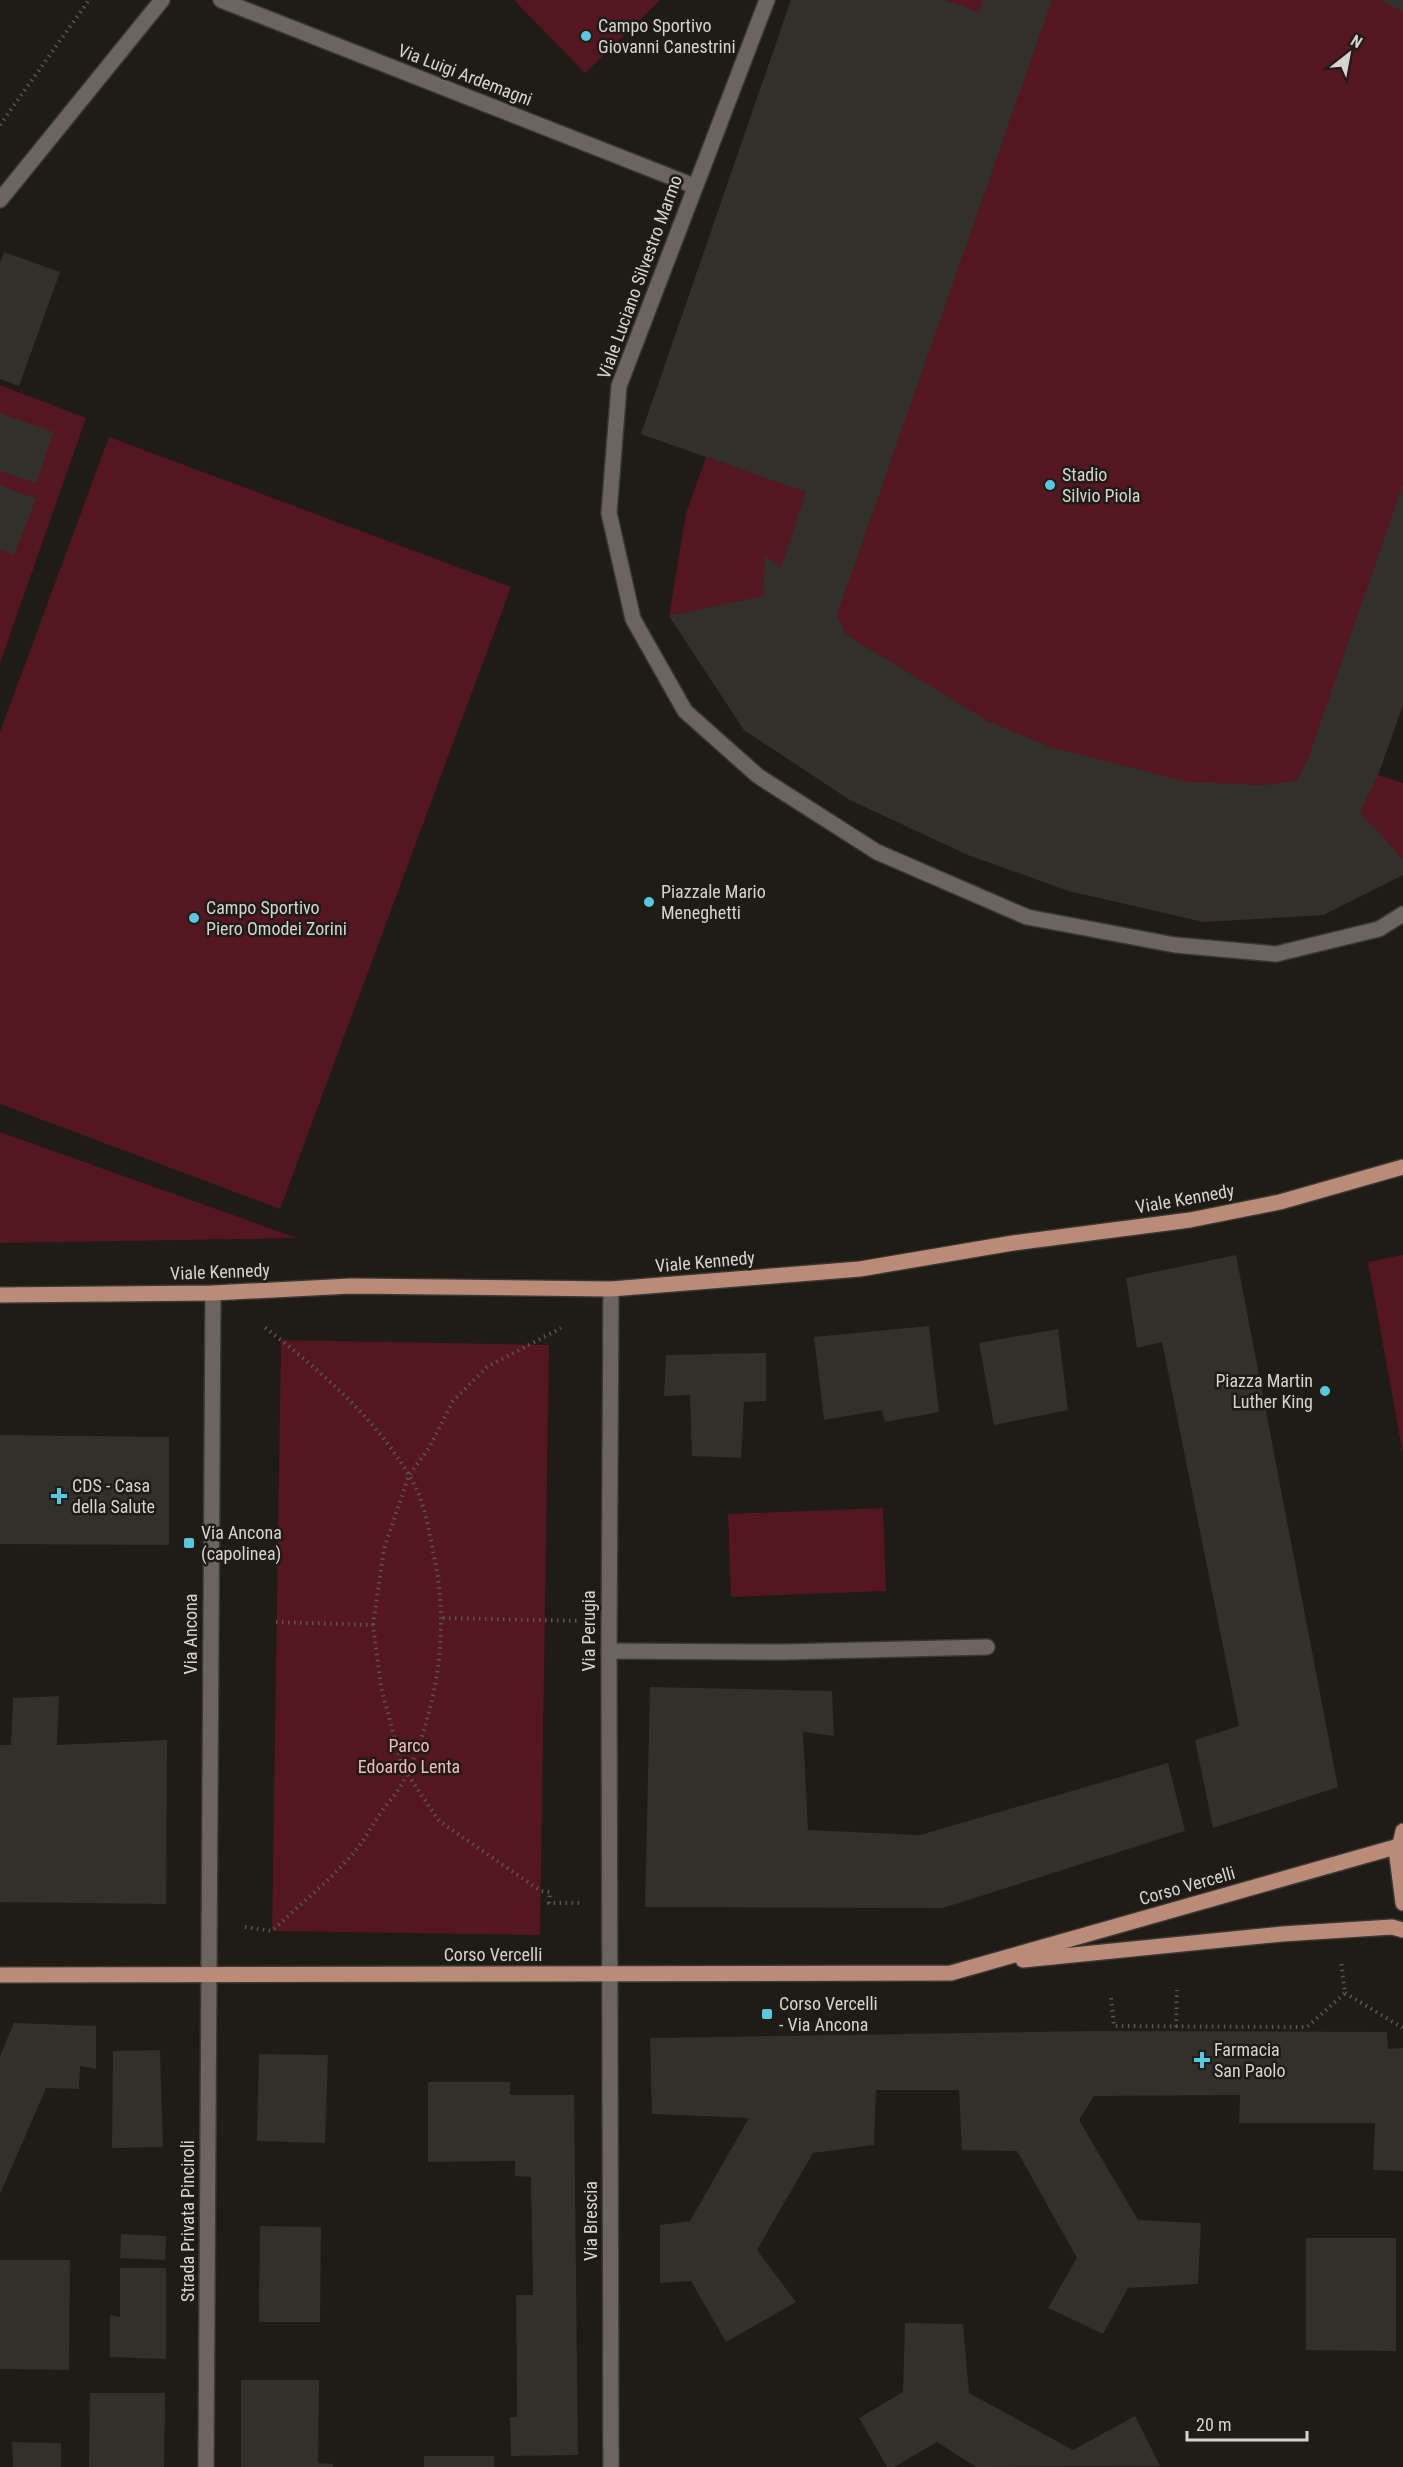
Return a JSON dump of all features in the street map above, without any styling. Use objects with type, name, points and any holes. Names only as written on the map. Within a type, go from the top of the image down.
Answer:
[{"type":"main road","name":"Viale Kennedy","points":[[0,1295],[213,1293],[351,1286],[611,1289],[860,1269],[1013,1243],[1190,1220],[1280,1202],[1403,1167]]},
{"type":"main road","name":"Corso Vercelli","points":[[0,1975],[951,1973],[1401,1839]]},
{"type":"main road","points":[[1401,1839],[1396,1857],[1403,1903]]},
{"type":"main road","name":"Corso Vercelli","points":[[984,1964],[1282,1935],[1392,1927],[1403,1930]]},
{"type":"street","points":[[0,200],[162,0]]},
{"type":"street","name":"Via Luigi Ardemagni","points":[[221,0],[694,186]]},
{"type":"street","name":"Viale Luciano Silvestro Marmo","points":[[767,0],[619,386],[609,513],[633,619],[685,711],[758,776],[877,852],[1027,917],[1175,945],[1276,954],[1378,929],[1403,915]]},
{"type":"street","name":"Via Perugia","points":[[610,1974],[611,1289]]},
{"type":"street","name":"Via Ancona","points":[[208,1975],[213,1293]]},
{"type":"street","points":[[609,1651],[783,1652],[987,1647]]},
{"type":"street","name":"Via Brescia","points":[[610,1974],[611,2467]]},
{"type":"street","name":"Strada Privata Pinciroli","points":[[206,2467],[208,1975]]},
{"type":"path","points":[[0,125],[89,0]]},
{"type":"path","points":[[245,1927],[272,1930],[341,1867],[360,1845],[402,1784],[419,1744],[432,1695],[443,1618],[438,1576],[422,1502],[409,1475],[369,1422],[331,1380],[263,1326]]},
{"type":"path","points":[[561,1328],[487,1367],[453,1401],[429,1448],[409,1475],[384,1549],[373,1625],[383,1699],[402,1766],[439,1821],[541,1891],[549,1892],[549,1903],[582,1904],[582,1915]]},
{"type":"path","points":[[443,1618],[609,1621]]},
{"type":"path","points":[[276,1622],[373,1625]]},
{"type":"path","points":[[1341,1962],[1345,1993]]},
{"type":"path","points":[[1176,2027],[1177,1990]]},
{"type":"path","points":[[1111,1998],[1114,2026],[1307,2027],[1345,1993]]},
{"type":"path","points":[[1345,1993],[1403,2028]]},
{"type":"green space","name":"Campo Sportivo Giovanni Canestrini","points":[[514,0],[660,0],[585,73]]},
{"type":"green space","name":"Stadio Silvio Piola","points":[[791,0],[1403,0],[1403,705],[1378,775],[1403,783],[1403,875],[1323,915],[1204,922],[1069,891],[968,855],[850,800],[744,730],[669,616],[686,513],[706,457],[641,434]]},
{"type":"green space","points":[[0,385],[86,418],[0,663]]},
{"type":"green space","name":"Campo Sportivo Piero Omodei Zorini","points":[[109,437],[511,587],[280,1209],[0,1104],[0,732]]},
{"type":"green space","points":[[0,1132],[297,1238],[0,1243]]},
{"type":"green space","points":[[1403,1255],[1403,1454],[1368,1262]]},
{"type":"green space","name":"Parco Edoardo Lenta","points":[[281,1340],[549,1345],[540,1935],[272,1931]]},
{"type":"green space","points":[[883,1508],[886,1591],[731,1597],[728,1514]]},
{"type":"building","points":[[791,0],[945,0],[979,12],[983,0],[1052,0],[837,615],[845,634],[986,720],[1050,747],[1188,782],[1263,785],[1297,781],[1309,756],[1403,484],[1403,705],[1378,775],[1360,812],[1403,859],[1403,875],[1323,915],[1204,922],[1069,891],[968,855],[850,800],[744,730],[669,616],[763,596],[765,556],[781,567],[806,492],[641,434]]},
{"type":"building","points":[[1380,0],[1403,0],[1403,12]]},
{"type":"building","points":[[4,252],[60,272],[19,386],[0,379],[0,263]]},
{"type":"building","points":[[0,413],[54,432],[36,483],[0,471]]},
{"type":"building","points":[[0,485],[36,499],[14,555],[0,550]]},
{"type":"building","points":[[1236,1255],[1338,1787],[1213,1828],[1195,1740],[1239,1726],[1162,1342],[1137,1348],[1126,1278]]},
{"type":"building","points":[[929,1326],[939,1412],[885,1422],[882,1410],[824,1420],[814,1337]]},
{"type":"building","points":[[1058,1329],[1068,1410],[994,1425],[979,1343]]},
{"type":"building","points":[[766,1353],[766,1401],[744,1402],[741,1458],[692,1456],[690,1395],[664,1396],[666,1355]]},
{"type":"building","points":[[0,1435],[169,1437],[169,1545],[0,1544]]},
{"type":"building","points":[[650,1687],[832,1691],[834,1736],[803,1732],[808,1830],[920,1835],[1168,1763],[1185,1831],[943,1908],[645,1907]]},
{"type":"building","points":[[59,1696],[57,1745],[167,1740],[166,1904],[0,1902],[0,1745],[11,1745],[13,1698]]},
{"type":"building","points":[[14,2023],[96,2026],[96,2069],[80,2066],[79,2089],[46,2088],[0,2194],[0,2056]]},
{"type":"building","points":[[1093,2031],[1387,2032],[1388,2049],[1403,2048],[1403,2171],[1373,2170],[1375,2123],[1239,2123],[1240,2095],[1094,2096],[1079,2120],[1138,2220],[1201,2223],[1198,2284],[1128,2288],[1103,2334],[1048,2308],[1077,2258],[1017,2151],[962,2150],[959,2090],[876,2090],[874,2145],[813,2153],[757,2250],[796,2302],[726,2342],[691,2281],[660,2283],[660,2225],[690,2221],[749,2118],[652,2114],[650,2038]]},
{"type":"building","points":[[160,2050],[163,2147],[112,2148],[113,2051]]},
{"type":"building","points":[[259,2054],[328,2055],[325,2143],[257,2141]]},
{"type":"building","points":[[428,2082],[510,2082],[510,2095],[574,2095],[578,2455],[511,2456],[510,2417],[517,2417],[516,2295],[533,2295],[531,2177],[515,2176],[515,2161],[428,2162]]},
{"type":"building","points":[[260,2226],[321,2227],[320,2322],[259,2322]]},
{"type":"building","points":[[121,2234],[166,2236],[165,2260],[120,2258]]},
{"type":"building","points":[[1306,2238],[1396,2238],[1396,2351],[1306,2350]]},
{"type":"building","points":[[0,2260],[70,2260],[69,2370],[0,2369]]},
{"type":"building","points":[[120,2268],[166,2268],[166,2359],[110,2357],[110,2315],[120,2317]]},
{"type":"building","points":[[905,2323],[963,2324],[969,2393],[1073,2450],[1135,2416],[1160,2466],[976,2467],[937,2442],[894,2467],[887,2467],[859,2418],[903,2392]]},
{"type":"building","points":[[241,2380],[319,2380],[318,2463],[333,2464],[333,2467],[241,2467]]},
{"type":"building","points":[[90,2393],[165,2393],[164,2467],[89,2467]]},
{"type":"building","points":[[12,2442],[61,2443],[61,2467],[13,2467]]},
{"type":"building","points":[[424,2456],[494,2456],[494,2467],[424,2467]]},
{"type":"place","name":"Campo Sportivo Giovanni Canestrini","points":[[586,36]]},
{"type":"place","name":"Stadio Silvio Piola","points":[[1050,485]]},
{"type":"place","name":"Piazzale Mario Meneghetti","points":[[649,902]]},
{"type":"place","name":"Campo Sportivo Piero Omodei Zorini","points":[[194,918]]},
{"type":"place","name":"Piazza Martin Luther King","points":[[1325,1391]]},
{"type":"place","name":"CDS - Casa della Salute","points":[[59,1496]]},
{"type":"place","name":"Via Ancona (capolinea)","points":[[189,1543]]},
{"type":"place","name":"Corso Vercelli - Via Ancona","points":[[767,2014]]},
{"type":"place","name":"Farmacia San Paolo","points":[[1202,2060]]}]
